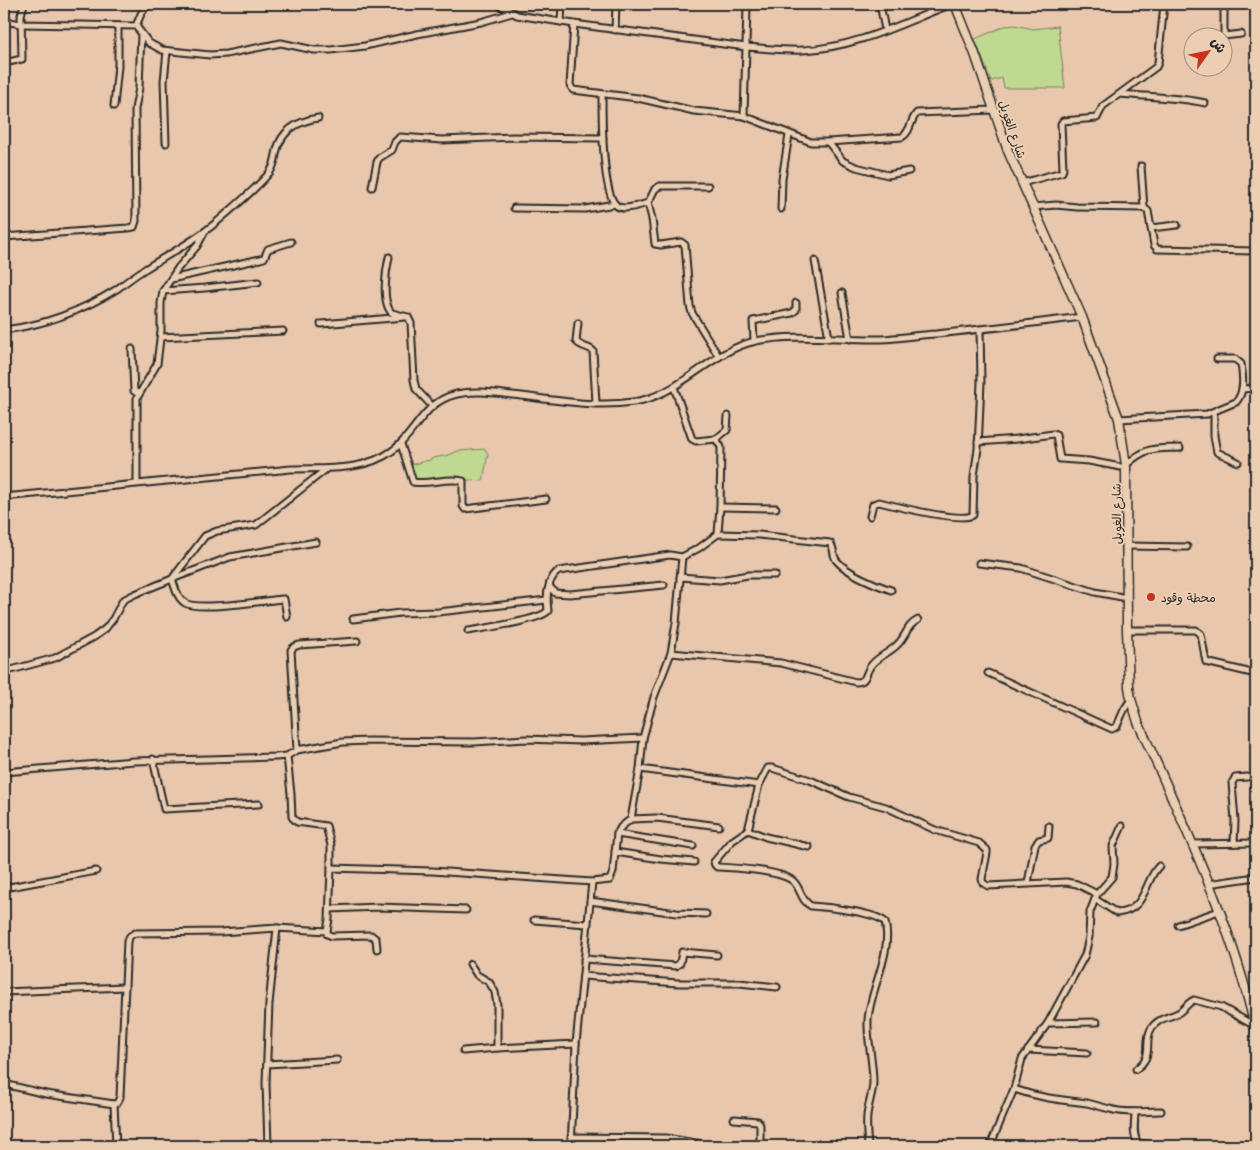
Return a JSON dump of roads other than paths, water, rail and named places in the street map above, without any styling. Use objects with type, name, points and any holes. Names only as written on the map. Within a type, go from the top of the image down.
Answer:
[{"type":"street","points":[[4,63],[22,59],[21,15],[24,4]]},
{"type":"street","points":[[136,26],[140,14],[148,4]]},
{"type":"street","points":[[498,4],[512,13],[574,24],[746,48],[802,50],[828,48],[872,36],[953,4]]},
{"type":"street","points":[[561,22],[562,4]]},
{"type":"street","points":[[615,30],[616,4]]},
{"type":"street","points":[[744,116],[747,4]]},
{"type":"street","points":[[880,4],[886,30]]},
{"type":"street","name":"شارع الغويل","points":[[953,4],[976,54],[1008,151],[1082,317],[1119,419],[1126,466],[1127,630],[1131,700],[1138,722],[1234,949],[1254,1013],[1256,1029]]},
{"type":"street","points":[[1022,183],[1062,172],[1061,124],[1066,120],[1097,118],[1103,106],[1156,67],[1164,4]]},
{"type":"street","points":[[1224,4],[1224,36],[1241,34]]},
{"type":"street","points":[[136,26],[149,43],[155,47],[167,51],[210,55],[226,54],[281,43],[314,50],[365,46],[481,22],[512,13]]},
{"type":"street","points":[[4,21],[21,24],[136,26]]},
{"type":"street","points":[[574,24],[571,88],[577,92],[638,98],[694,111],[744,116],[811,142],[902,137],[908,133],[914,115],[921,112],[994,110]]},
{"type":"street","points":[[114,106],[118,59],[118,26]]},
{"type":"street","points":[[4,237],[134,226],[136,223],[135,109],[139,88],[141,33]]},
{"type":"street","points":[[166,143],[164,81],[167,51]]},
{"type":"street","points":[[1119,94],[1164,99],[1186,99],[1205,103]]},
{"type":"street","points":[[602,95],[605,165],[610,196],[615,204],[623,208],[648,203]]},
{"type":"street","points":[[4,330],[57,318],[81,309],[184,247],[225,216],[266,176],[274,163],[282,137],[289,129],[306,120],[318,118]]},
{"type":"street","points":[[781,209],[782,178],[790,135]]},
{"type":"street","points":[[372,187],[379,158],[392,150],[395,142],[400,137],[442,140],[514,137],[603,138]]},
{"type":"street","points":[[828,142],[843,161],[856,167],[888,175],[909,171]]},
{"type":"street","points":[[1141,166],[1144,208],[1148,211],[1154,245],[1157,249],[1255,251]]},
{"type":"street","points":[[708,186],[660,186],[655,189],[648,203],[655,244],[661,246],[681,242],[685,245],[692,313],[719,357]]},
{"type":"street","points":[[514,208],[585,209],[615,204]]},
{"type":"street","points":[[1033,207],[1056,205],[1144,208]]},
{"type":"street","points":[[1151,228],[1177,226]]},
{"type":"street","points":[[137,483],[136,404],[139,394],[157,364],[161,337],[163,291],[170,279],[197,246],[206,230]]},
{"type":"street","points":[[170,279],[264,258],[268,249],[290,242]]},
{"type":"street","points":[[389,257],[385,283],[387,306],[392,312],[408,317]]},
{"type":"street","points":[[815,261],[829,338]]},
{"type":"street","points":[[163,291],[258,282]]},
{"type":"street","points":[[842,293],[850,339]]},
{"type":"street","points":[[754,341],[753,321],[792,313],[796,310],[796,303]]},
{"type":"street","points":[[321,324],[408,317]]},
{"type":"street","points":[[408,317],[412,328],[416,389],[432,406]]},
{"type":"street","points":[[4,496],[291,469],[326,469],[353,466],[380,458],[400,444],[432,406],[448,397],[476,392],[617,404],[644,400],[674,387],[719,357],[754,341],[797,338],[883,339],[980,330],[1082,317]]},
{"type":"street","points":[[578,322],[576,341],[582,347],[590,348],[594,352],[596,403]]},
{"type":"street","points":[[870,516],[873,504],[878,502],[916,511],[971,517],[974,512],[974,476],[981,382],[980,330]]},
{"type":"street","points":[[161,337],[284,331]]},
{"type":"street","points":[[132,349],[134,391],[139,394]]},
{"type":"street","points":[[1119,419],[1188,416],[1214,412],[1236,402],[1242,389],[1242,368],[1239,361],[1235,359],[1217,359]]},
{"type":"street","points":[[674,387],[689,435],[692,439],[696,441],[716,439],[727,430],[728,416]]},
{"type":"street","points":[[1242,389],[1256,388]]},
{"type":"street","points":[[1214,412],[1216,452],[1238,462]]},
{"type":"street","points":[[978,442],[1053,434],[1057,438],[1060,460],[1126,466],[1141,452],[1148,449],[1180,448]]},
{"type":"street","points":[[716,439],[721,446],[718,534]]},
{"type":"street","points":[[400,444],[413,482],[463,481],[463,506],[466,509],[546,499]]},
{"type":"street","points":[[172,579],[205,536],[217,531],[256,525],[326,469]]},
{"type":"street","points":[[720,507],[776,508]]},
{"type":"street","points":[[468,631],[544,614],[548,610],[549,586],[554,574],[559,571],[670,554],[682,557],[699,548],[718,534],[759,535],[830,543],[833,547],[834,557],[840,564],[876,585],[891,590]]},
{"type":"street","points":[[4,672],[47,660],[73,649],[94,637],[112,619],[123,600],[135,594],[230,557],[316,542]]},
{"type":"street","points":[[1127,546],[1187,547]]},
{"type":"street","points":[[331,868],[432,871],[592,882],[610,880],[613,872],[617,834],[621,827],[631,818],[640,769],[643,738],[654,697],[671,653],[676,623],[682,557]]},
{"type":"street","points":[[980,563],[1029,570],[1086,589],[1127,598]]},
{"type":"street","points":[[680,577],[720,580],[748,575],[776,576]]},
{"type":"street","points":[[172,579],[180,599],[191,605],[215,605],[282,599],[284,600],[287,617]]},
{"type":"street","points":[[549,586],[554,592],[570,594],[664,585]]},
{"type":"street","points":[[353,619],[547,600]]},
{"type":"street","points":[[671,653],[781,663],[860,682],[865,680],[872,665],[896,647],[910,626],[918,620]]},
{"type":"street","points":[[1127,630],[1196,630],[1201,634],[1206,662],[1256,674]]},
{"type":"street","points":[[297,750],[291,650],[299,645],[357,641]]},
{"type":"street","points":[[988,673],[1112,729],[1118,726],[1124,710],[1131,700]]},
{"type":"street","points":[[4,772],[153,760],[287,756],[297,750],[343,742],[369,740],[474,742],[526,739],[643,738]]},
{"type":"street","points":[[287,756],[292,794],[292,817],[297,822],[326,826],[331,845],[330,909],[327,934],[332,936],[371,935],[376,939],[377,949]]},
{"type":"street","points":[[153,760],[164,809],[259,804]]},
{"type":"street","points":[[868,1146],[867,1116],[872,1096],[873,1080],[868,1020],[872,997],[881,973],[887,933],[885,922],[877,918],[843,910],[811,906],[801,897],[795,883],[786,878],[765,872],[717,867],[715,865],[714,862],[724,849],[748,830],[759,784],[766,771],[772,768],[810,780],[849,797],[886,807],[921,825],[980,844],[987,853],[982,879],[983,883],[988,886],[1066,882],[1077,884],[1117,913],[1128,910],[1141,900],[1155,870],[1159,866]]},
{"type":"street","points":[[640,769],[759,784]]},
{"type":"street","points":[[1234,843],[1235,821],[1232,783],[1235,778],[1247,777]]},
{"type":"street","points":[[631,818],[657,818],[720,826]]},
{"type":"street","points":[[1028,883],[1035,845],[1039,840],[1048,838],[1049,826]]},
{"type":"street","points":[[990,1146],[1014,1089],[1022,1059],[1048,1023],[1084,955],[1089,937],[1090,912],[1096,897],[1112,877],[1114,864],[1113,846],[1122,826]]},
{"type":"street","points":[[748,830],[766,837],[809,847]]},
{"type":"street","points":[[617,834],[694,846]]},
{"type":"street","points":[[1191,844],[1256,843]]},
{"type":"street","points":[[615,852],[694,862]]},
{"type":"street","points":[[4,888],[96,871]]},
{"type":"street","points":[[1208,884],[1256,877]]},
{"type":"street","points":[[571,1146],[576,1044],[592,882]]},
{"type":"street","points":[[590,901],[677,913],[706,914]]},
{"type":"street","points":[[330,909],[378,907],[466,910]]},
{"type":"street","points":[[1178,925],[1219,911]]},
{"type":"street","points":[[534,920],[587,924]]},
{"type":"street","points":[[4,1084],[46,1094],[117,1103],[120,1097],[128,941],[130,936],[135,933],[221,932],[277,928],[327,931]]},
{"type":"street","points":[[268,1146],[268,1004],[277,928]]},
{"type":"street","points":[[584,959],[676,966],[680,963],[682,952],[717,955]]},
{"type":"street","points":[[470,964],[477,975],[489,982],[494,992],[497,1005],[498,1048]]},
{"type":"street","points":[[583,976],[678,983],[739,983],[777,987]]},
{"type":"street","points":[[4,992],[125,987]]},
{"type":"street","points":[[1136,1069],[1143,1064],[1146,1058],[1150,1030],[1161,1019],[1180,1012],[1194,1000],[1221,1007],[1256,1029]]},
{"type":"street","points":[[1048,1023],[1097,1022]]},
{"type":"street","points":[[463,1050],[576,1044]]},
{"type":"street","points":[[1028,1050],[1087,1053]]},
{"type":"street","points":[[267,1064],[338,1060]]},
{"type":"street","points":[[1014,1089],[1052,1100],[1099,1105],[1110,1110],[1135,1112],[1161,1111]]},
{"type":"street","points":[[114,1104],[116,1146]]},
{"type":"street","points":[[1135,1112],[1136,1142],[1158,1146]]},
{"type":"street","points":[[734,1119],[758,1121],[760,1125],[760,1146]]},
{"type":"street","points":[[572,1137],[666,1138],[701,1144]]},
{"type":"place","name":"محطة وقود","points":[[1151,597]]}]
